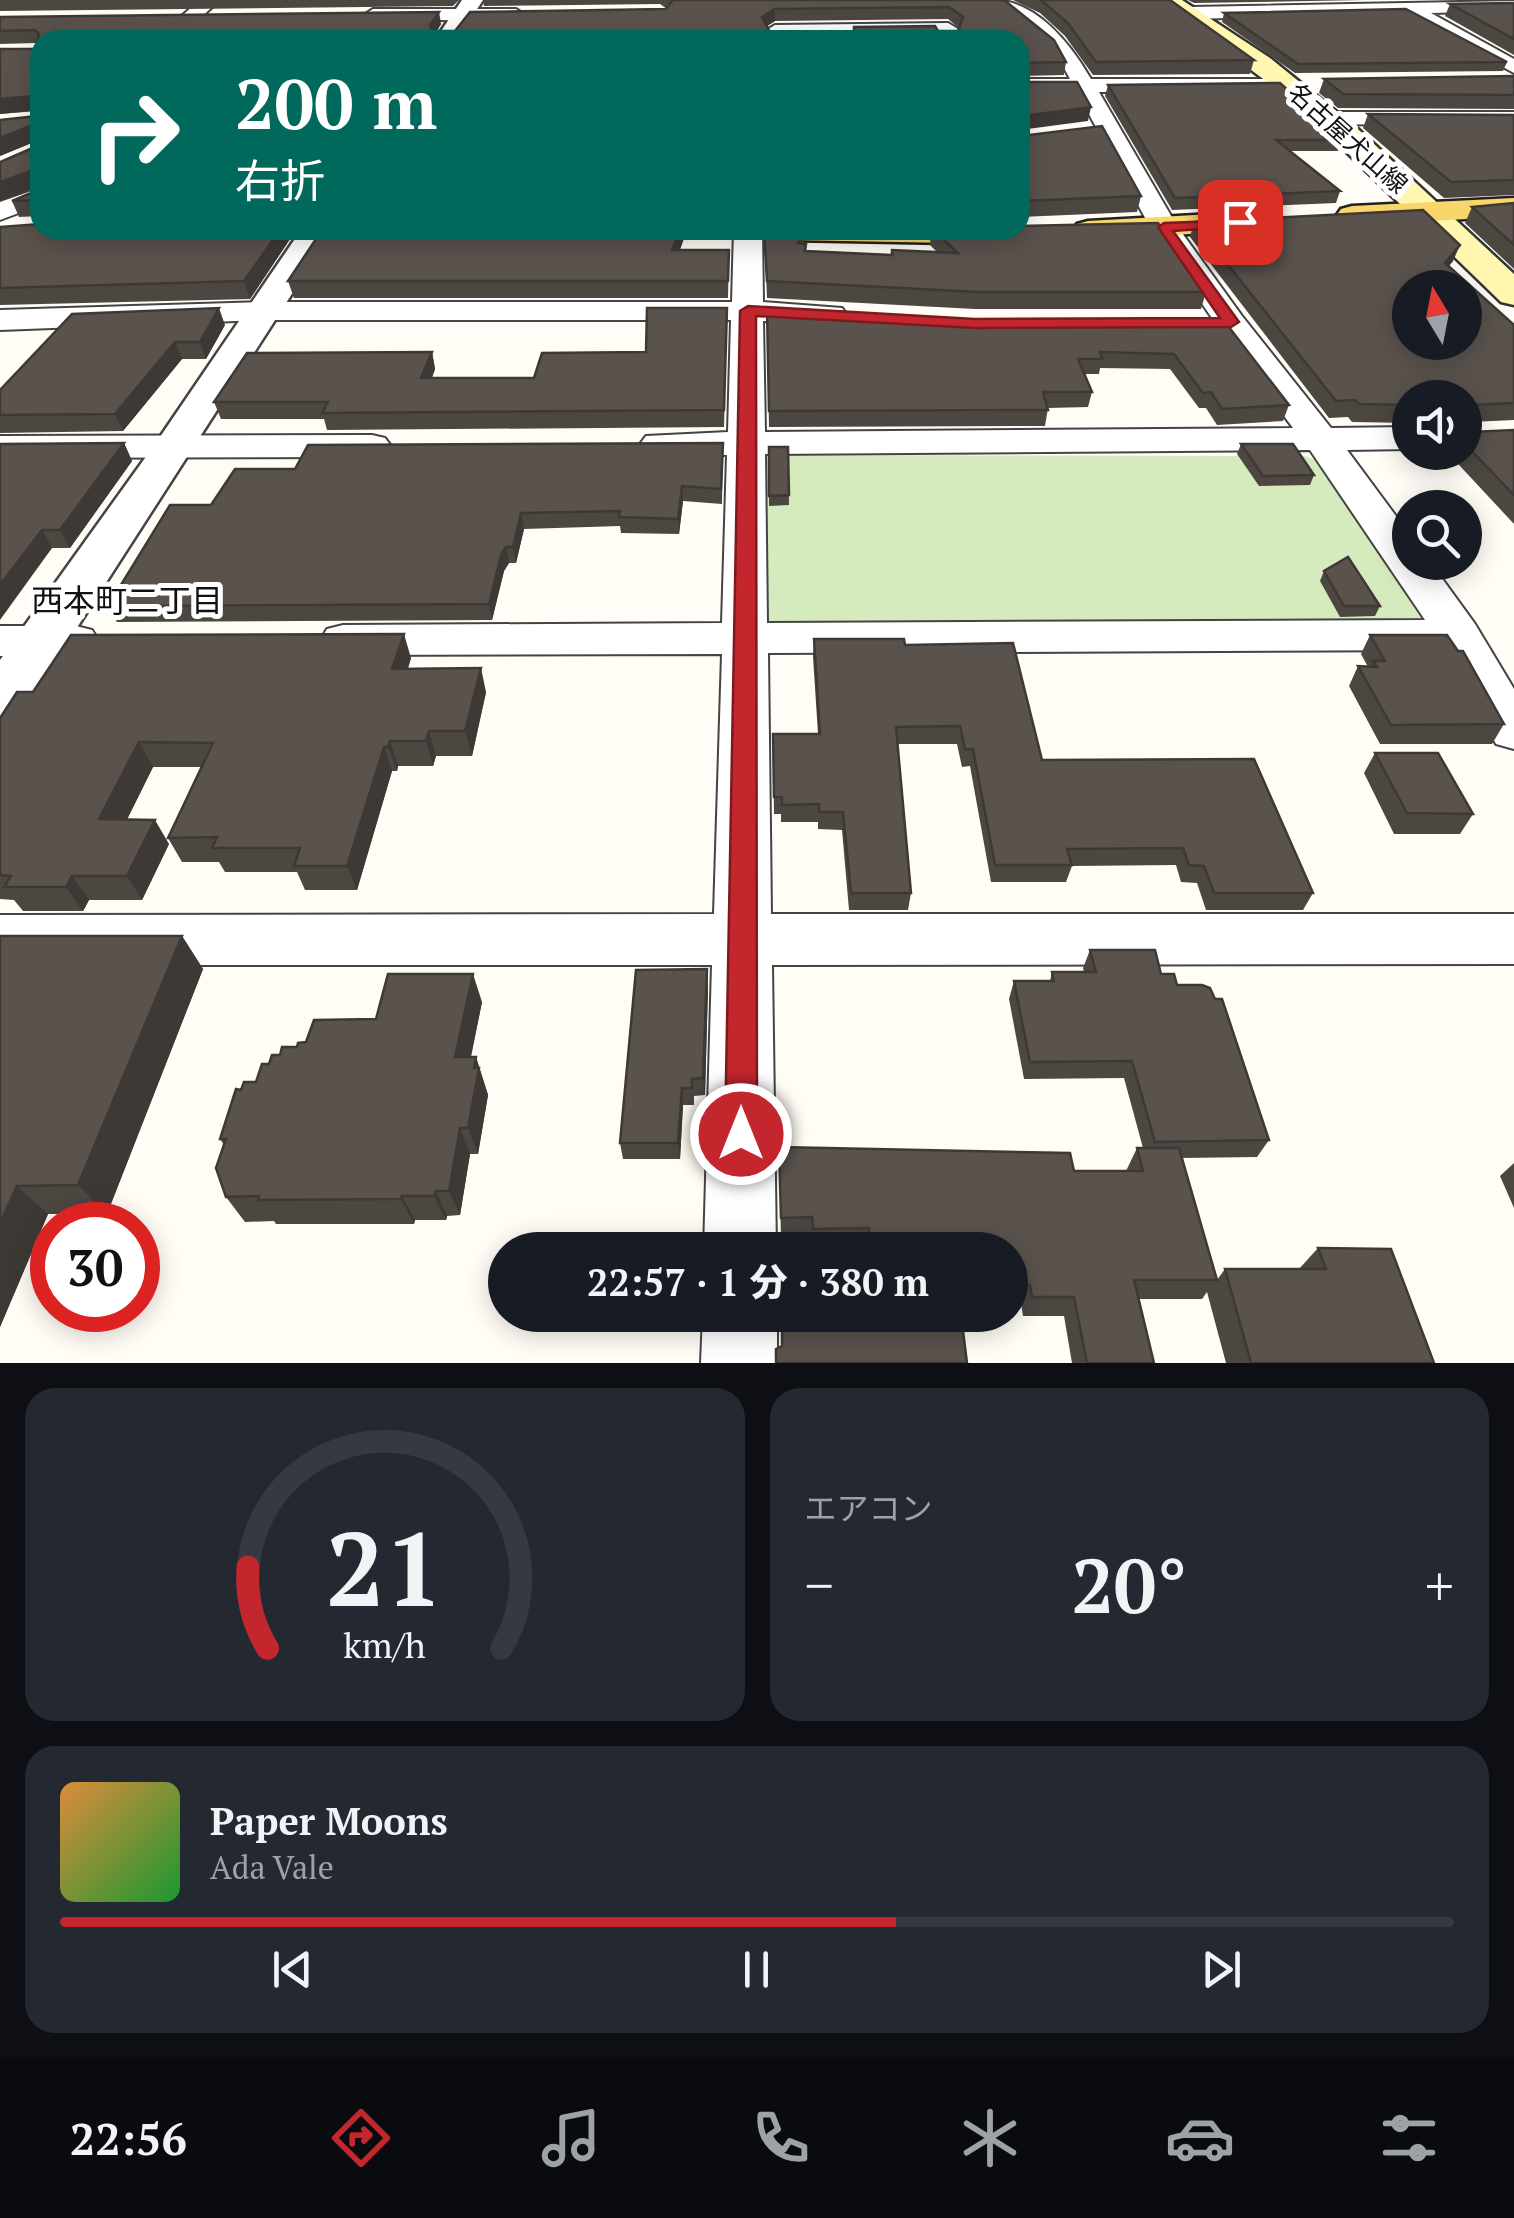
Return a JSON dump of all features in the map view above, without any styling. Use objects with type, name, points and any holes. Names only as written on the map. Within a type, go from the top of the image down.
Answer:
[{"type":"main road","name":"名古屋犬山線","points":[[1179,7],[1329,119],[1514,294]]},
{"type":"main road","points":[[1030,233],[1514,207]]},
{"type":"main road","points":[[0,232],[30,230]]},
{"type":"street","points":[[176,30],[212,0]]},
{"type":"street","points":[[1002,0],[1086,85],[1164,227],[1459,635],[1514,731]]},
{"type":"street","points":[[1179,7],[1513,2]]},
{"type":"street","points":[[873,30],[876,4]]},
{"type":"street","points":[[1400,4],[1514,67]]},
{"type":"street","points":[[347,16],[468,8],[542,15]]},
{"type":"street","points":[[453,30],[468,8]]},
{"type":"street","points":[[155,17],[231,16]]},
{"type":"street","points":[[1030,86],[1322,82]]},
{"type":"street","points":[[1329,119],[1514,119]]},
{"type":"street","points":[[1074,134],[1110,129]]},
{"type":"street","points":[[0,212],[30,200]]},
{"type":"street","points":[[0,702],[20,641],[175,447],[310,240]]},
{"type":"street","points":[[740,1232],[748,240]]},
{"type":"street","points":[[0,320],[264,311],[748,311],[862,317]]},
{"type":"street","points":[[1192,323],[1231,322]]},
{"type":"street","points":[[628,444],[1392,439]]},
{"type":"street","points":[[0,447],[412,446]]},
{"type":"street","points":[[295,640],[1459,635]]},
{"type":"street","points":[[20,641],[118,641]]},
{"type":"street","points":[[0,940],[1514,939]]},
{"type":"street","points":[[739,1363],[740,1332]]},
{"type":"green space","points":[[772,455],[1305,456],[1319,461],[1392,562],[1392,580],[1405,580],[1432,618],[1426,622],[775,626],[765,620],[763,460]]},
{"type":"building","points":[[1004,0],[1054,40],[1066,62],[1030,63],[1030,30],[958,30],[963,17],[949,7],[775,9],[762,17],[769,30],[456,30],[470,12],[666,9],[672,1]]},
{"type":"building","points":[[1041,0],[1170,0],[1254,60],[1096,62],[1068,23]]},
{"type":"building","points":[[1514,3],[1514,39],[1450,4]]},
{"type":"building","points":[[1406,9],[1507,62],[1298,64],[1224,13]]},
{"type":"building","points":[[439,12],[430,25],[432,30],[0,31],[0,17]]},
{"type":"building","points":[[935,26],[937,30],[854,30],[854,27]]},
{"type":"building","points":[[0,49],[30,49],[30,96],[0,99]]},
{"type":"building","points":[[1514,76],[1514,95],[1343,94],[1324,79]]},
{"type":"building","points":[[1030,82],[1077,82],[1091,107],[1030,115]]},
{"type":"building","points":[[1280,83],[1343,140],[1276,140],[1340,191],[1175,198],[1108,85]]},
{"type":"building","points":[[1368,114],[1514,115],[1514,180],[1451,182]]},
{"type":"building","points":[[30,117],[30,126],[0,138],[0,120]]},
{"type":"building","points":[[1102,126],[1141,196],[1030,201],[1030,135]]},
{"type":"building","points":[[30,149],[30,171],[0,182],[0,162]]},
{"type":"building","points":[[1514,203],[1514,245],[1472,207]]},
{"type":"building","points":[[1423,210],[1460,245],[1445,263],[1453,270],[1392,270],[1392,360],[1482,360],[1482,296],[1514,325],[1514,403],[1482,404],[1482,380],[1392,380],[1392,405],[1336,401],[1194,222]]},
{"type":"building","points":[[1158,223],[1206,292],[978,292],[767,281],[765,240],[799,240],[798,243],[806,244],[805,251],[958,253],[944,240],[1030,240],[1030,226]]},
{"type":"building","points":[[30,225],[30,240],[273,240],[244,281],[0,288],[0,227]]},
{"type":"building","points":[[315,240],[676,240],[672,250],[729,250],[728,281],[288,281]]},
{"type":"building","points":[[219,308],[200,342],[175,342],[115,414],[0,415],[0,390],[72,314]]},
{"type":"building","points":[[647,308],[727,308],[724,410],[322,413],[328,402],[214,402],[247,353],[432,352],[421,378],[534,378],[542,353],[646,352]]},
{"type":"building","points":[[767,310],[977,322],[1225,322],[1289,405],[1222,409],[1211,392],[1203,393],[1174,354],[1100,352],[1102,359],[1078,359],[1092,392],[1043,392],[1048,410],[769,411]]},
{"type":"building","points":[[1514,430],[1514,495],[1482,462],[1482,431]]},
{"type":"building","points":[[124,443],[60,530],[42,530],[0,585],[0,444]]},
{"type":"building","points":[[723,443],[721,489],[682,486],[678,519],[619,517],[620,511],[521,513],[513,547],[506,547],[501,555],[489,604],[108,606],[170,505],[211,505],[235,469],[295,469],[308,445]]},
{"type":"building","points":[[1241,444],[1293,444],[1314,475],[1263,476]]},
{"type":"building","points":[[769,447],[788,447],[789,495],[769,496]]},
{"type":"building","points":[[1348,557],[1380,606],[1344,606],[1324,571]]},
{"type":"building","points":[[404,634],[392,669],[481,668],[465,731],[429,731],[426,741],[390,741],[384,747],[347,866],[294,866],[300,848],[212,848],[217,837],[168,838],[213,743],[139,742],[99,819],[155,820],[127,876],[72,876],[66,887],[4,887],[11,876],[0,875],[0,718],[17,692],[33,692],[71,635]]},
{"type":"building","points":[[1370,635],[1447,635],[1458,651],[1463,651],[1504,724],[1391,725],[1358,666],[1377,667],[1373,661],[1385,661]]},
{"type":"building","points":[[814,639],[904,639],[905,645],[1013,643],[1042,760],[1254,759],[1313,893],[1214,893],[1204,866],[1189,865],[1183,848],[1067,849],[1072,865],[995,865],[973,749],[965,749],[960,726],[896,727],[911,893],[851,893],[843,812],[819,812],[819,804],[782,805],[782,797],[774,797],[773,734],[820,734]]},
{"type":"building","points":[[1375,753],[1438,753],[1473,814],[1407,813]]},
{"type":"building","points":[[0,936],[182,936],[78,1185],[17,1186],[0,1223]]},
{"type":"building","points":[[1090,950],[1155,950],[1161,974],[1174,974],[1177,985],[1210,988],[1215,999],[1222,999],[1269,1140],[1155,1142],[1132,1061],[1030,1062],[1014,981],[1054,981],[1052,972],[1096,972]]},
{"type":"building","points":[[707,969],[703,1078],[692,1079],[692,1088],[682,1088],[678,1143],[620,1143],[636,970]]},
{"type":"building","points":[[388,974],[473,974],[455,1057],[476,1057],[474,1068],[479,1068],[468,1128],[460,1128],[449,1191],[401,1199],[226,1197],[216,1168],[226,1139],[220,1139],[236,1089],[241,1090],[244,1082],[256,1082],[262,1064],[269,1064],[272,1055],[280,1055],[282,1047],[297,1047],[298,1043],[306,1042],[314,1020],[376,1019]]},
{"type":"building","points":[[779,1147],[1070,1153],[1074,1171],[1143,1171],[1137,1148],[1179,1148],[1217,1280],[1134,1280],[1154,1363],[1087,1363],[1074,1297],[1032,1297],[1028,1285],[1028,1232],[813,1229],[812,1217],[781,1218]]},
{"type":"building","points":[[1318,1248],[1391,1249],[1434,1363],[1251,1363],[1225,1269],[1326,1269]]},
{"type":"building","points":[[782,1332],[963,1332],[967,1363],[776,1363],[776,1349],[782,1346]]},
{"type":"district","name":"西本町二丁目","points":[[127,601]]},
{"type":"route","points":[[741,1134],[748,311],[975,324],[1231,322],[1164,227],[1240,222]]}]
